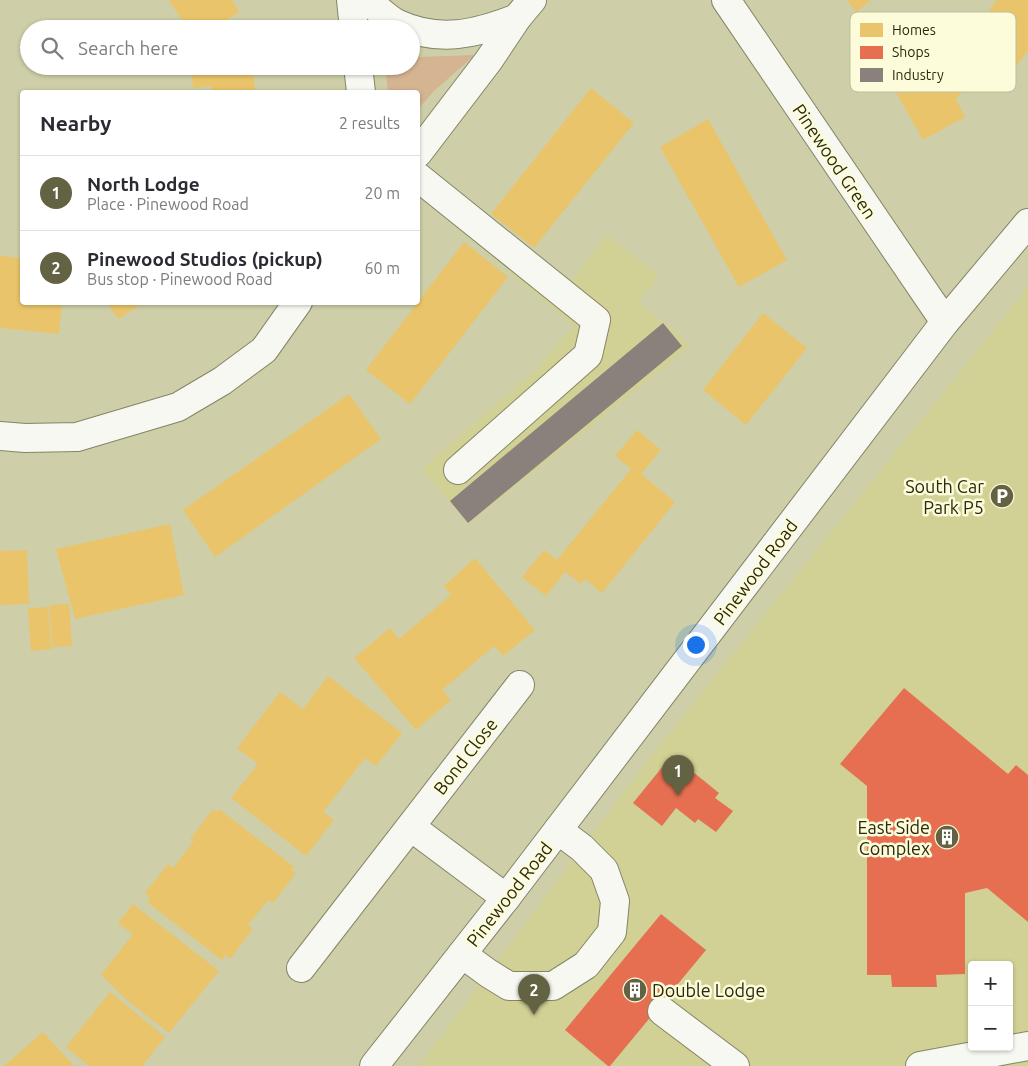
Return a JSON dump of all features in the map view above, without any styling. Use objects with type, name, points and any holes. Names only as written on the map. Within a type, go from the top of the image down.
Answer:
[{"type":"street","points":[[351,0],[353,20]]},
{"type":"street","points":[[367,0],[392,20]]},
{"type":"street","name":"Pinewood Green","points":[[726,0],[945,322]]},
{"type":"street","points":[[420,30],[432,34],[466,34],[524,9]]},
{"type":"street","points":[[420,150],[489,60],[524,9]]},
{"type":"street","points":[[359,75],[361,90]]},
{"type":"street","points":[[420,179],[596,320],[588,355],[458,470]]},
{"type":"street","name":"Pinewood Road","points":[[374,1066],[506,898],[945,322],[1028,223]]},
{"type":"street","points":[[0,436],[25,438],[77,437],[178,407],[222,381],[264,350],[296,305]]},
{"type":"street","name":"Bond Close","points":[[301,968],[520,685]]},
{"type":"street","points":[[411,827],[506,898]]},
{"type":"street","points":[[462,954],[509,986],[553,986],[586,964],[612,932],[615,901],[604,870],[582,848],[558,830]]},
{"type":"street","points":[[662,1011],[734,1066]]},
{"type":"street","points":[[920,1066],[1028,1046]]},
{"type":"shaded area","points":[[475,55],[434,91],[420,107],[420,90],[388,90],[386,75],[420,75],[420,57]]},
{"type":"shaded area","points":[[465,200],[568,285],[607,235],[659,275],[638,303],[679,335],[689,347],[468,524],[422,469],[533,372],[574,326],[453,224]]},
{"type":"shaded area","points":[[1028,287],[1028,1066],[419,1066],[651,756]]},
{"type":"building: Homes","points":[[169,0],[232,0],[239,12],[227,20],[182,20]]},
{"type":"building: Homes","points":[[847,0],[871,0],[856,12]]},
{"type":"building: Homes","points":[[997,0],[1028,0],[1028,51],[1016,66],[1016,12],[988,12]]},
{"type":"building: Homes","points":[[192,75],[254,75],[255,90],[212,90],[211,86],[193,88]]},
{"type":"building: Homes","points":[[591,88],[634,123],[534,248],[491,214]]},
{"type":"building: Homes","points":[[896,92],[961,92],[956,100],[965,117],[923,140]]},
{"type":"building: Homes","points":[[708,119],[787,260],[739,287],[660,147]]},
{"type":"building: Homes","points":[[464,242],[508,277],[410,404],[366,370],[416,305],[420,305],[420,299]]},
{"type":"building: Homes","points":[[0,256],[20,258],[20,305],[62,305],[59,334],[0,328]]},
{"type":"building: Homes","points":[[109,305],[139,305],[118,319]]},
{"type":"building: Homes","points":[[763,313],[807,348],[746,425],[703,390]]},
{"type":"building: Homes","points":[[349,394],[381,439],[215,557],[183,510]]},
{"type":"building: Homes","points":[[637,430],[661,450],[641,474],[675,502],[602,593],[585,579],[581,584],[565,572],[546,596],[522,577],[544,550],[557,560],[631,469],[615,456]]},
{"type":"building: Homes","points":[[170,524],[184,595],[75,619],[56,549]]},
{"type":"building: Homes","points":[[27,550],[29,604],[0,605],[0,551]]},
{"type":"building: Homes","points":[[475,558],[535,630],[503,656],[494,646],[442,690],[451,700],[416,730],[354,658],[390,628],[399,639],[451,595],[444,586]]},
{"type":"building: Homes","points":[[69,604],[72,646],[53,647],[49,605]]},
{"type":"building: Homes","points":[[48,607],[52,649],[31,651],[28,608]]},
{"type":"building: Homes","points":[[328,676],[402,733],[376,766],[365,758],[323,812],[334,820],[306,856],[231,798],[258,764],[237,748],[280,692],[303,709]]},
{"type":"building: Homes","points":[[213,809],[217,812],[219,809],[294,867],[291,870],[296,873],[273,903],[268,900],[248,925],[253,929],[230,959],[225,955],[222,960],[147,902],[150,898],[145,893],[168,864],[173,868],[194,841],[190,839]]},
{"type":"building: Homes","points":[[133,904],[219,971],[169,1033],[128,1001],[101,975],[133,934],[118,923]]},
{"type":"building: Homes","points":[[110,992],[165,1037],[142,1066],[89,1066],[66,1047]]},
{"type":"building: Homes","points":[[43,1032],[74,1066],[4,1066]]},
{"type":"building: Shops","name":"East Side Complex","points":[[904,688],[1008,774],[1016,765],[1028,775],[1028,922],[987,888],[965,893],[965,974],[936,975],[937,987],[892,987],[891,975],[867,975],[867,786],[840,764]]},
{"type":"building: Shops","points":[[672,755],[719,793],[715,798],[733,811],[716,832],[698,819],[695,823],[676,808],[662,826],[633,803]]},
{"type":"building: Shops","name":"Double Lodge","points":[[661,914],[706,950],[610,1066],[608,1066],[565,1030]]},
{"type":"building: Industry","points":[[663,323],[682,346],[468,523],[450,501]]},
{"type":"place","name":"South Car Park P5","points":[[1002,496]]},
{"type":"place","name":"North Lodge","points":[[678,796]]},
{"type":"place","name":"East Side Complex","points":[[947,837]]},
{"type":"place","name":"Double Lodge","points":[[635,990]]},
{"type":"place","name":"Pinewood Studios (pickup)","points":[[534,1015]]}]
